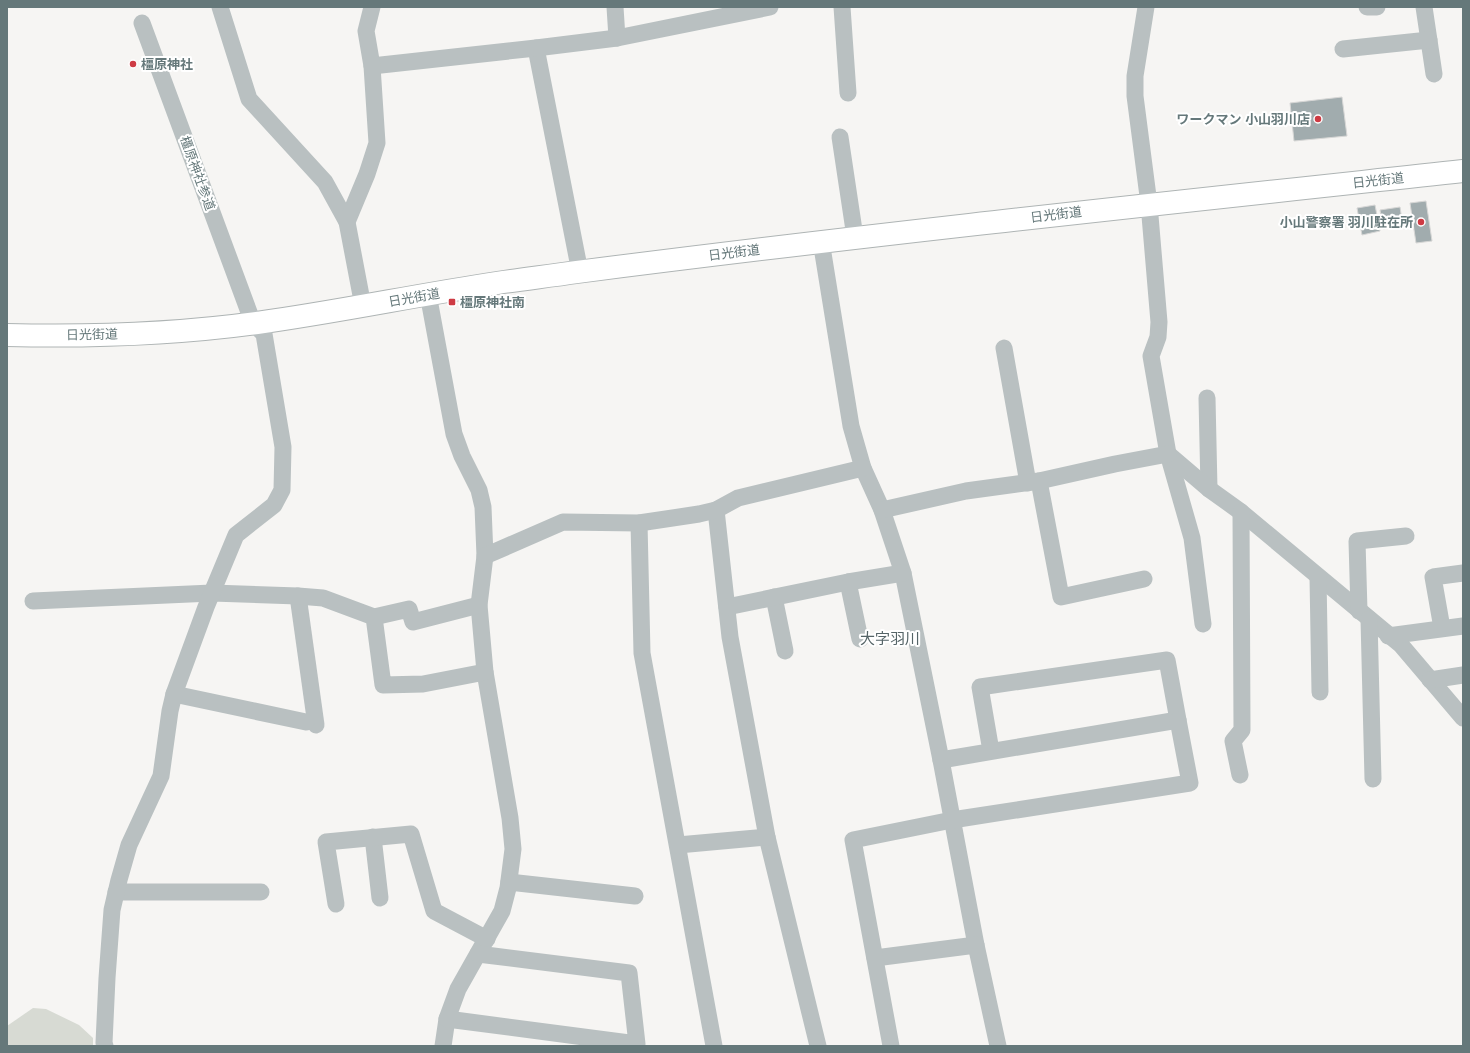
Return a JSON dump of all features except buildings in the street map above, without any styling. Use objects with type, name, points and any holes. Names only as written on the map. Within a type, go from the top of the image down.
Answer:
[{"type":"highway","name":"日光街道","points":[[7,335],[153,333],[253,324],[496,283],[821,241],[1149,204],[1463,171]]},
{"type":"street","points":[[220,7],[249,99],[325,182],[347,222],[363,306]]},
{"type":"street","points":[[347,222],[367,174],[377,143],[372,66],[366,31],[372,7]]},
{"type":"street","points":[[615,7],[617,38]]},
{"type":"street","points":[[372,66],[617,38],[770,7]]},
{"type":"street","points":[[842,7],[848,93]]},
{"type":"street","points":[[1146,7],[1135,76],[1135,96],[1149,204],[1159,322],[1158,337],[1151,356],[1168,454],[1192,538],[1203,624]]},
{"type":"street","points":[[1367,7],[1377,7]]},
{"type":"street","points":[[1424,7],[1434,74]]},
{"type":"street","name":"橿原神社参道","points":[[105,1046],[107,978],[112,910],[129,845],[161,776],[170,711],[174,694],[212,592],[236,535],[274,505],[282,490],[283,447],[264,334],[253,324],[142,23]]},
{"type":"street","points":[[1342,49],[1429,40]]},
{"type":"street","points":[[536,48],[580,272]]},
{"type":"street","points":[[840,138],[855,237]]},
{"type":"street","points":[[821,241],[851,426],[863,468],[882,510],[903,573],[941,760],[976,945],[998,1046]]},
{"type":"street","points":[[428,294],[454,434],[462,456],[479,490],[483,507],[485,556],[479,605],[485,672],[510,818],[513,849],[509,882],[502,911],[458,988],[447,1019],[443,1046]]},
{"type":"street","points":[[1004,348],[1060,597],[1144,579]]},
{"type":"street","points":[[1207,398],[1209,489]]},
{"type":"street","points":[[882,510],[966,491],[1034,482],[1168,454]]},
{"type":"street","points":[[1168,454],[1209,489],[1241,512],[1388,636],[1401,645],[1463,718]]},
{"type":"street","points":[[485,556],[563,522],[639,523],[699,514],[716,510],[738,498],[863,468]]},
{"type":"street","points":[[716,510],[730,637],[767,837],[818,1046]]},
{"type":"street","points":[[1240,775],[1233,742],[1242,730],[1241,512]]},
{"type":"street","points":[[639,523],[642,652],[714,1046]]},
{"type":"street","points":[[1373,779],[1364,615],[1357,541],[1406,536]]},
{"type":"street","points":[[726,607],[848,582],[903,573]]},
{"type":"street","points":[[1442,628],[1433,577],[1463,573]]},
{"type":"street","points":[[1318,577],[1320,692]]},
{"type":"street","points":[[848,582],[860,639]]},
{"type":"street","points":[[33,602],[212,592],[298,596],[322,598],[374,617],[409,609],[413,622],[479,605]]},
{"type":"street","points":[[174,694],[311,724],[298,596]]},
{"type":"street","points":[[774,597],[785,651]]},
{"type":"street","points":[[374,617],[383,684],[423,684],[485,672]]},
{"type":"street","points":[[1388,636],[1463,626]]},
{"type":"street","points":[[891,1046],[853,840],[952,820],[1190,782],[1167,660],[980,687],[991,751]]},
{"type":"street","points":[[1430,680],[1463,675]]},
{"type":"street","points":[[941,760],[1178,720]]},
{"type":"street","points":[[336,904],[326,842],[411,834],[434,911],[487,939]]},
{"type":"street","points":[[374,837],[380,898]]},
{"type":"street","points":[[678,845],[767,837]]},
{"type":"street","points":[[509,882],[635,896]]},
{"type":"street","points":[[116,892],[261,892]]},
{"type":"street","points":[[875,958],[976,945]]},
{"type":"street","points":[[447,1019],[637,1044],[629,973],[478,954]]},
{"type":"shaded area","points":[[33,1008],[46,1009],[79,1025],[93,1038],[93,1046],[7,1046],[7,1026]]},
{"type":"place","name":"橿原神社","points":[[133,64]]},
{"type":"place","name":"ワークマン 小山羽川店","points":[[1318,119]]},
{"type":"place","name":"小山警察署 羽川駐在所","points":[[1421,222]]},
{"type":"place","name":"橿原神社南","points":[[452,302]]},
{"type":"district","name":"大字羽川","points":[[890,639]]}]
